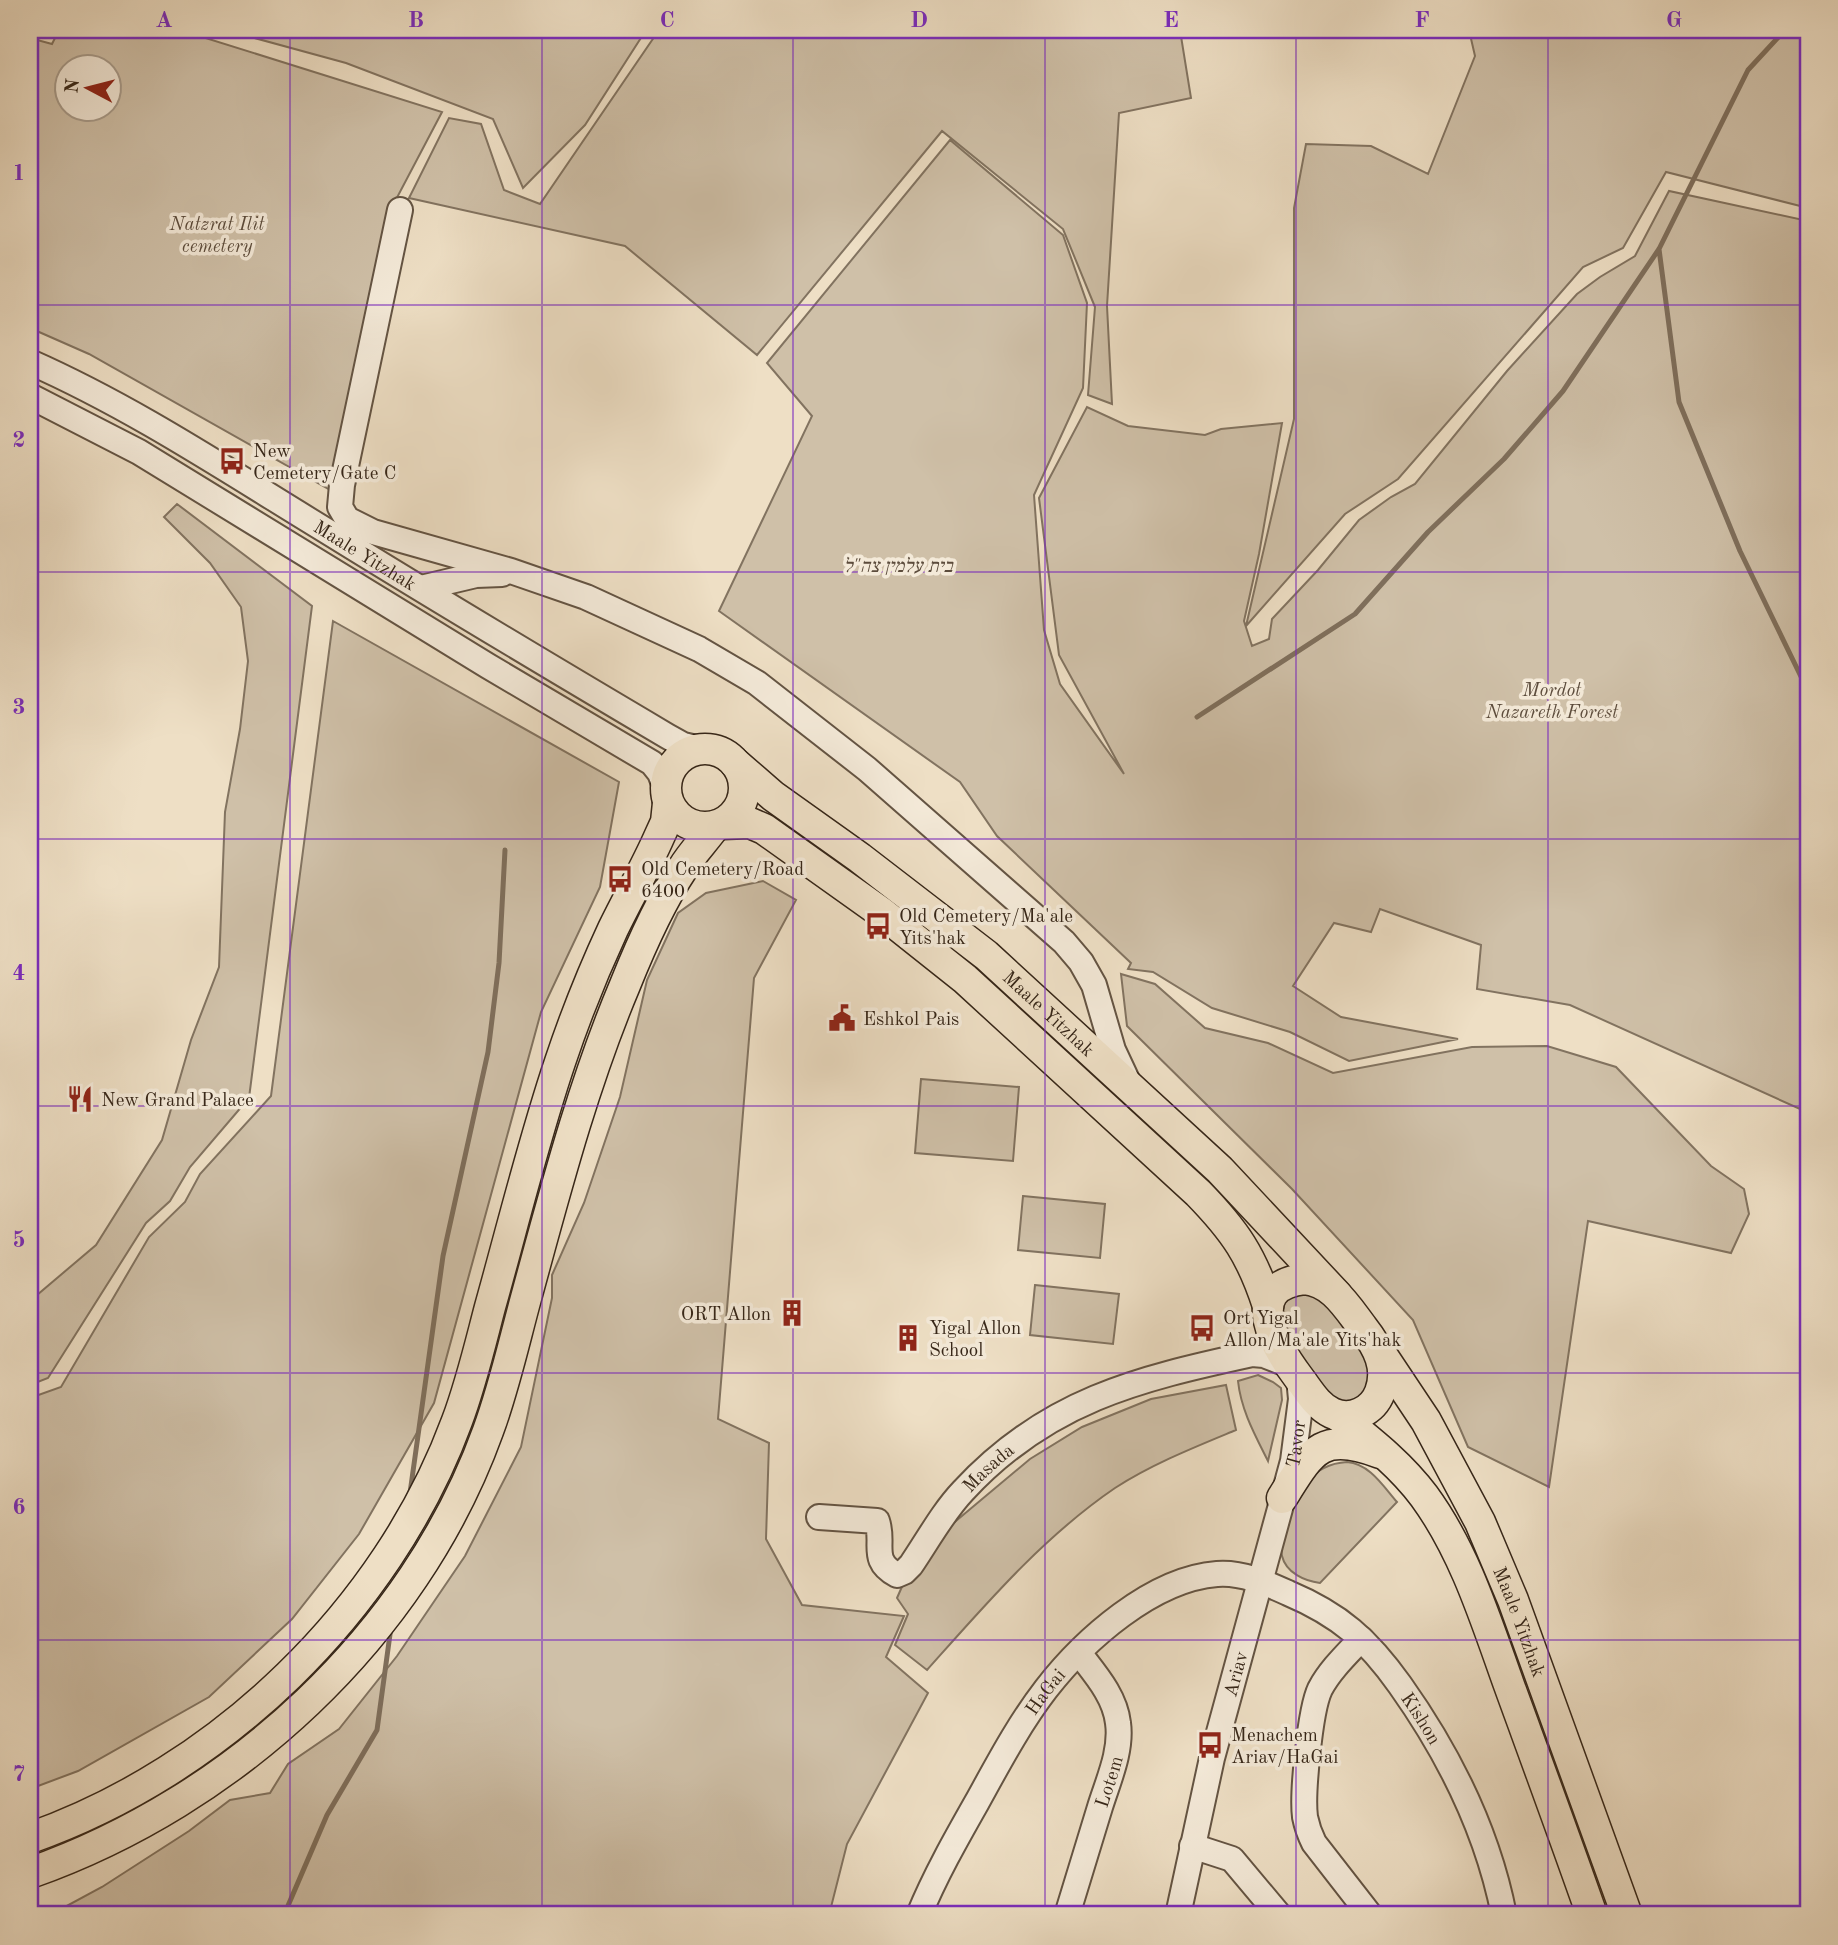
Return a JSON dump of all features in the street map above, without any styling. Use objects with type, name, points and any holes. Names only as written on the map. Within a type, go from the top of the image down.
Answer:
[{"type":"main road","points":[[30,1838],[119,1799],[214,1740],[274,1688],[315,1646],[357,1598],[404,1528],[435,1474],[462,1406],[543,1115],[572,1029],[613,930],[666,822],[667,778],[679,758],[701,749],[725,755],[735,763],[741,773],[743,796],[732,817],[718,825],[675,880],[642,944],[606,1030],[574,1125],[488,1430],[464,1488],[432,1545],[400,1594],[363,1641],[317,1692],[233,1766],[182,1800],[134,1827],[85,1851],[30,1872]]},
{"type":"main road","name":"Maale Yitzhak","points":[[735,763],[773,796],[956,930],[996,964],[1220,1170],[1337,1295]]},
{"type":"main road","points":[[667,796],[674,812],[692,825],[718,825]]},
{"type":"main road","name":"Maale Yitzhak","points":[[718,825],[750,823],[764,829],[872,906],[965,979],[1223,1218],[1251,1259],[1267,1312]]},
{"type":"main road","points":[[1294,1280],[1315,1280],[1337,1295],[1376,1346],[1384,1368],[1377,1398],[1363,1412],[1335,1414],[1313,1397],[1274,1339],[1267,1312],[1276,1292],[1294,1280]]},
{"type":"main road","name":"Maale Yitzhak","points":[[1376,1346],[1426,1421],[1480,1522],[1513,1600],[1628,1915]]},
{"type":"main road","name":"Maale Yitzhak","points":[[1335,1414],[1387,1455],[1408,1476],[1439,1518],[1466,1573],[1592,1915]]},
{"type":"main road","points":[[1285,1486],[1317,1450],[1330,1444],[1358,1445],[1387,1455]]},
{"type":"street","points":[[400,210],[340,507],[347,519],[373,532],[517,573],[586,597],[699,649],[757,683],[848,754],[1064,942],[1082,962],[1094,985],[1113,1050],[1131,1088]]},
{"type":"street","points":[[30,347],[105,382],[179,440]]},
{"type":"street","name":"Maale Yitzhak","points":[[30,362],[94,393],[179,440],[667,736],[683,745],[701,749]]},
{"type":"street","name":"Maale Yitzhak","points":[[30,396],[139,452],[652,763],[660,773],[667,796]]},
{"type":"street","points":[[421,588],[476,575],[517,573]]},
{"type":"street","name":"Masada","points":[[1224,1360],[1243,1354],[1252,1346],[1267,1312]]},
{"type":"street","name":"Masada","points":[[819,1517],[877,1521],[880,1529],[878,1552],[881,1562],[888,1571],[897,1575],[911,1565],[961,1492],[993,1461],[1068,1409],[1124,1386],[1252,1354],[1264,1355],[1294,1371]]},
{"type":"street","name":"Tavor","points":[[1285,1486],[1293,1461],[1301,1399],[1294,1371]]},
{"type":"street","name":"Tavor","points":[[1285,1486],[1311,1429],[1319,1420],[1335,1414]]},
{"type":"street","name":"Ariav","points":[[1178,1915],[1212,1758],[1285,1486]]},
{"type":"street","name":"HaGai","points":[[919,1915],[954,1843],[1022,1725],[1046,1690],[1079,1653],[1126,1612],[1154,1594],[1183,1581],[1221,1574],[1261,1580]]},
{"type":"street","name":"Kishon","points":[[1261,1580],[1330,1613],[1361,1639],[1393,1675],[1417,1709],[1460,1785],[1482,1837],[1504,1915]]},
{"type":"street","points":[[1361,1639],[1332,1670],[1317,1696],[1304,1801],[1308,1831],[1314,1843],[1370,1915]]},
{"type":"street","name":"Lotem","points":[[1067,1915],[1118,1741],[1118,1722],[1103,1683],[1079,1653]]},
{"type":"street","points":[[1192,1846],[1232,1859],[1279,1915]]},
{"type":"green space","name":"Natzrat Ilit cemetery","points":[[59,30],[180,30],[442,112],[392,207],[332,491],[89,354],[30,328],[30,38],[52,44]]},
{"type":"green space","points":[[225,30],[646,30],[585,125],[523,188],[493,119],[346,63]]},
{"type":"green space","points":[[659,30],[1180,30],[1191,98],[1119,113],[1107,306],[1112,404],[1088,395],[1095,307],[1063,229],[942,131],[757,355],[625,246],[409,198],[449,118],[481,124],[504,190],[540,204]]},
{"type":"green space","points":[[1469,30],[1808,30],[1808,130],[1805,134],[1808,135],[1808,208],[1666,172],[1623,248],[1583,267],[1398,479],[1345,514],[1246,626],[1294,419],[1294,208],[1306,144],[1371,146],[1428,174],[1475,56]]},
{"type":"green space","name":"Mordot Nazareth Forest","points":[[950,140],[1063,235],[1087,303],[1083,388],[1034,495],[1044,630],[1060,684],[1124,774],[1059,655],[1039,498],[1087,407],[1128,426],[1205,435],[1221,429],[1282,423],[1259,554],[1244,621],[1252,646],[1269,639],[1272,619],[1318,570],[1359,520],[1415,484],[1507,371],[1577,294],[1635,256],[1669,191],[1808,221],[1808,1096],[1800,1109],[1570,1005],[1477,989],[1481,945],[1380,909],[1371,932],[1334,923],[1293,986],[1341,1017],[1458,1039],[1349,1061],[1290,1032],[1212,1008],[1153,972],[1128,969],[1131,963],[997,836],[960,782],[719,611],[812,416],[767,363]]},
{"type":"green space","points":[[177,504],[312,606],[249,1098],[190,1167],[170,1201],[146,1223],[48,1378],[30,1385],[30,1301],[96,1245],[162,1140],[191,1040],[219,967],[225,812],[240,729],[248,661],[241,607],[210,563],[164,517]]},
{"type":"green space","points":[[333,621],[619,782],[600,887],[541,1012],[434,1403],[359,1534],[292,1619],[209,1697],[78,1771],[30,1789],[30,1398],[61,1387],[149,1237],[185,1202],[200,1174],[271,1096]]},
{"type":"green space","points":[[763,881],[796,900],[754,978],[718,1419],[769,1443],[766,1539],[802,1605],[904,1616],[886,1657],[928,1693],[847,1844],[829,1915],[50,1915],[102,1887],[189,1831],[230,1800],[270,1793],[288,1764],[339,1729],[397,1656],[465,1556],[521,1447],[552,1298],[552,1275],[584,1203],[620,1097],[647,980],[678,913],[706,893]]},
{"type":"green space","points":[[1121,974],[1155,984],[1205,1028],[1268,1043],[1333,1073],[1472,1047],[1547,1046],[1616,1067],[1711,1166],[1744,1189],[1749,1214],[1731,1253],[1588,1221],[1549,1487],[1468,1447],[1413,1320],[1292,1189],[1127,1026]]},
{"type":"green space","points":[[921,1079],[1019,1087],[1013,1161],[915,1153]]},
{"type":"green space","points":[[1023,1196],[1105,1204],[1100,1258],[1018,1250]]},
{"type":"green space","points":[[1035,1285],[1119,1294],[1113,1344],[1030,1335]]},
{"type":"green space","points":[[1312,1293],[1328,1307],[1355,1339],[1367,1361],[1369,1376],[1366,1388],[1354,1400],[1340,1401],[1333,1397],[1303,1361],[1288,1336],[1281,1313],[1283,1305],[1296,1295]]},
{"type":"green space","points":[[1258,1375],[1281,1388],[1282,1400],[1268,1461],[1245,1412],[1238,1381]]},
{"type":"green space","points":[[1226,1385],[1236,1430],[1144,1471],[1089,1507],[1016,1573],[927,1670],[895,1645],[908,1614],[897,1598],[908,1573],[932,1541],[1030,1459],[1082,1427],[1151,1399]]},
{"type":"green space","points":[[1347,1462],[1369,1471],[1397,1502],[1320,1583],[1308,1580],[1292,1571],[1282,1556],[1289,1517],[1298,1494],[1313,1475],[1334,1464]]},
{"type":"waterway","points":[[1197,717],[1355,614],[1428,532],[1504,459],[1563,391],[1659,249],[1748,70],[1785,30]]},
{"type":"waterway","points":[[1659,249],[1679,402],[1740,551],[1808,691]]},
{"type":"waterway","points":[[410,1493],[443,1256],[488,1052],[499,963],[505,850]]},
{"type":"waterway","points":[[284,1915],[327,1815],[377,1730],[391,1627]]},
{"type":"place","name":"New Cemetery/Gate C","points":[[232,461]]},
{"type":"place","name":"Old Cemetery/Road 6400","points":[[620,879]]},
{"type":"place","name":"Old Cemetery/Ma'ale Yits'hak","points":[[878,926]]},
{"type":"place","name":"Eshkol Pais","points":[[842,1018]]},
{"type":"place","name":"New Grand Palace","points":[[80,1099]]},
{"type":"place","name":"ORT Allon","points":[[792,1313]]},
{"type":"place","name":"Ort Yigal Allon/Ma'ale Yits'hak","points":[[1202,1328]]},
{"type":"place","name":"Yigal Allon School","points":[[908,1338]]},
{"type":"place","name":"Menachem Ariav/HaGai","points":[[1210,1745]]},
{"type":"park label","name":"בית עלמין צה\"ל","points":[[898,565]]}]
